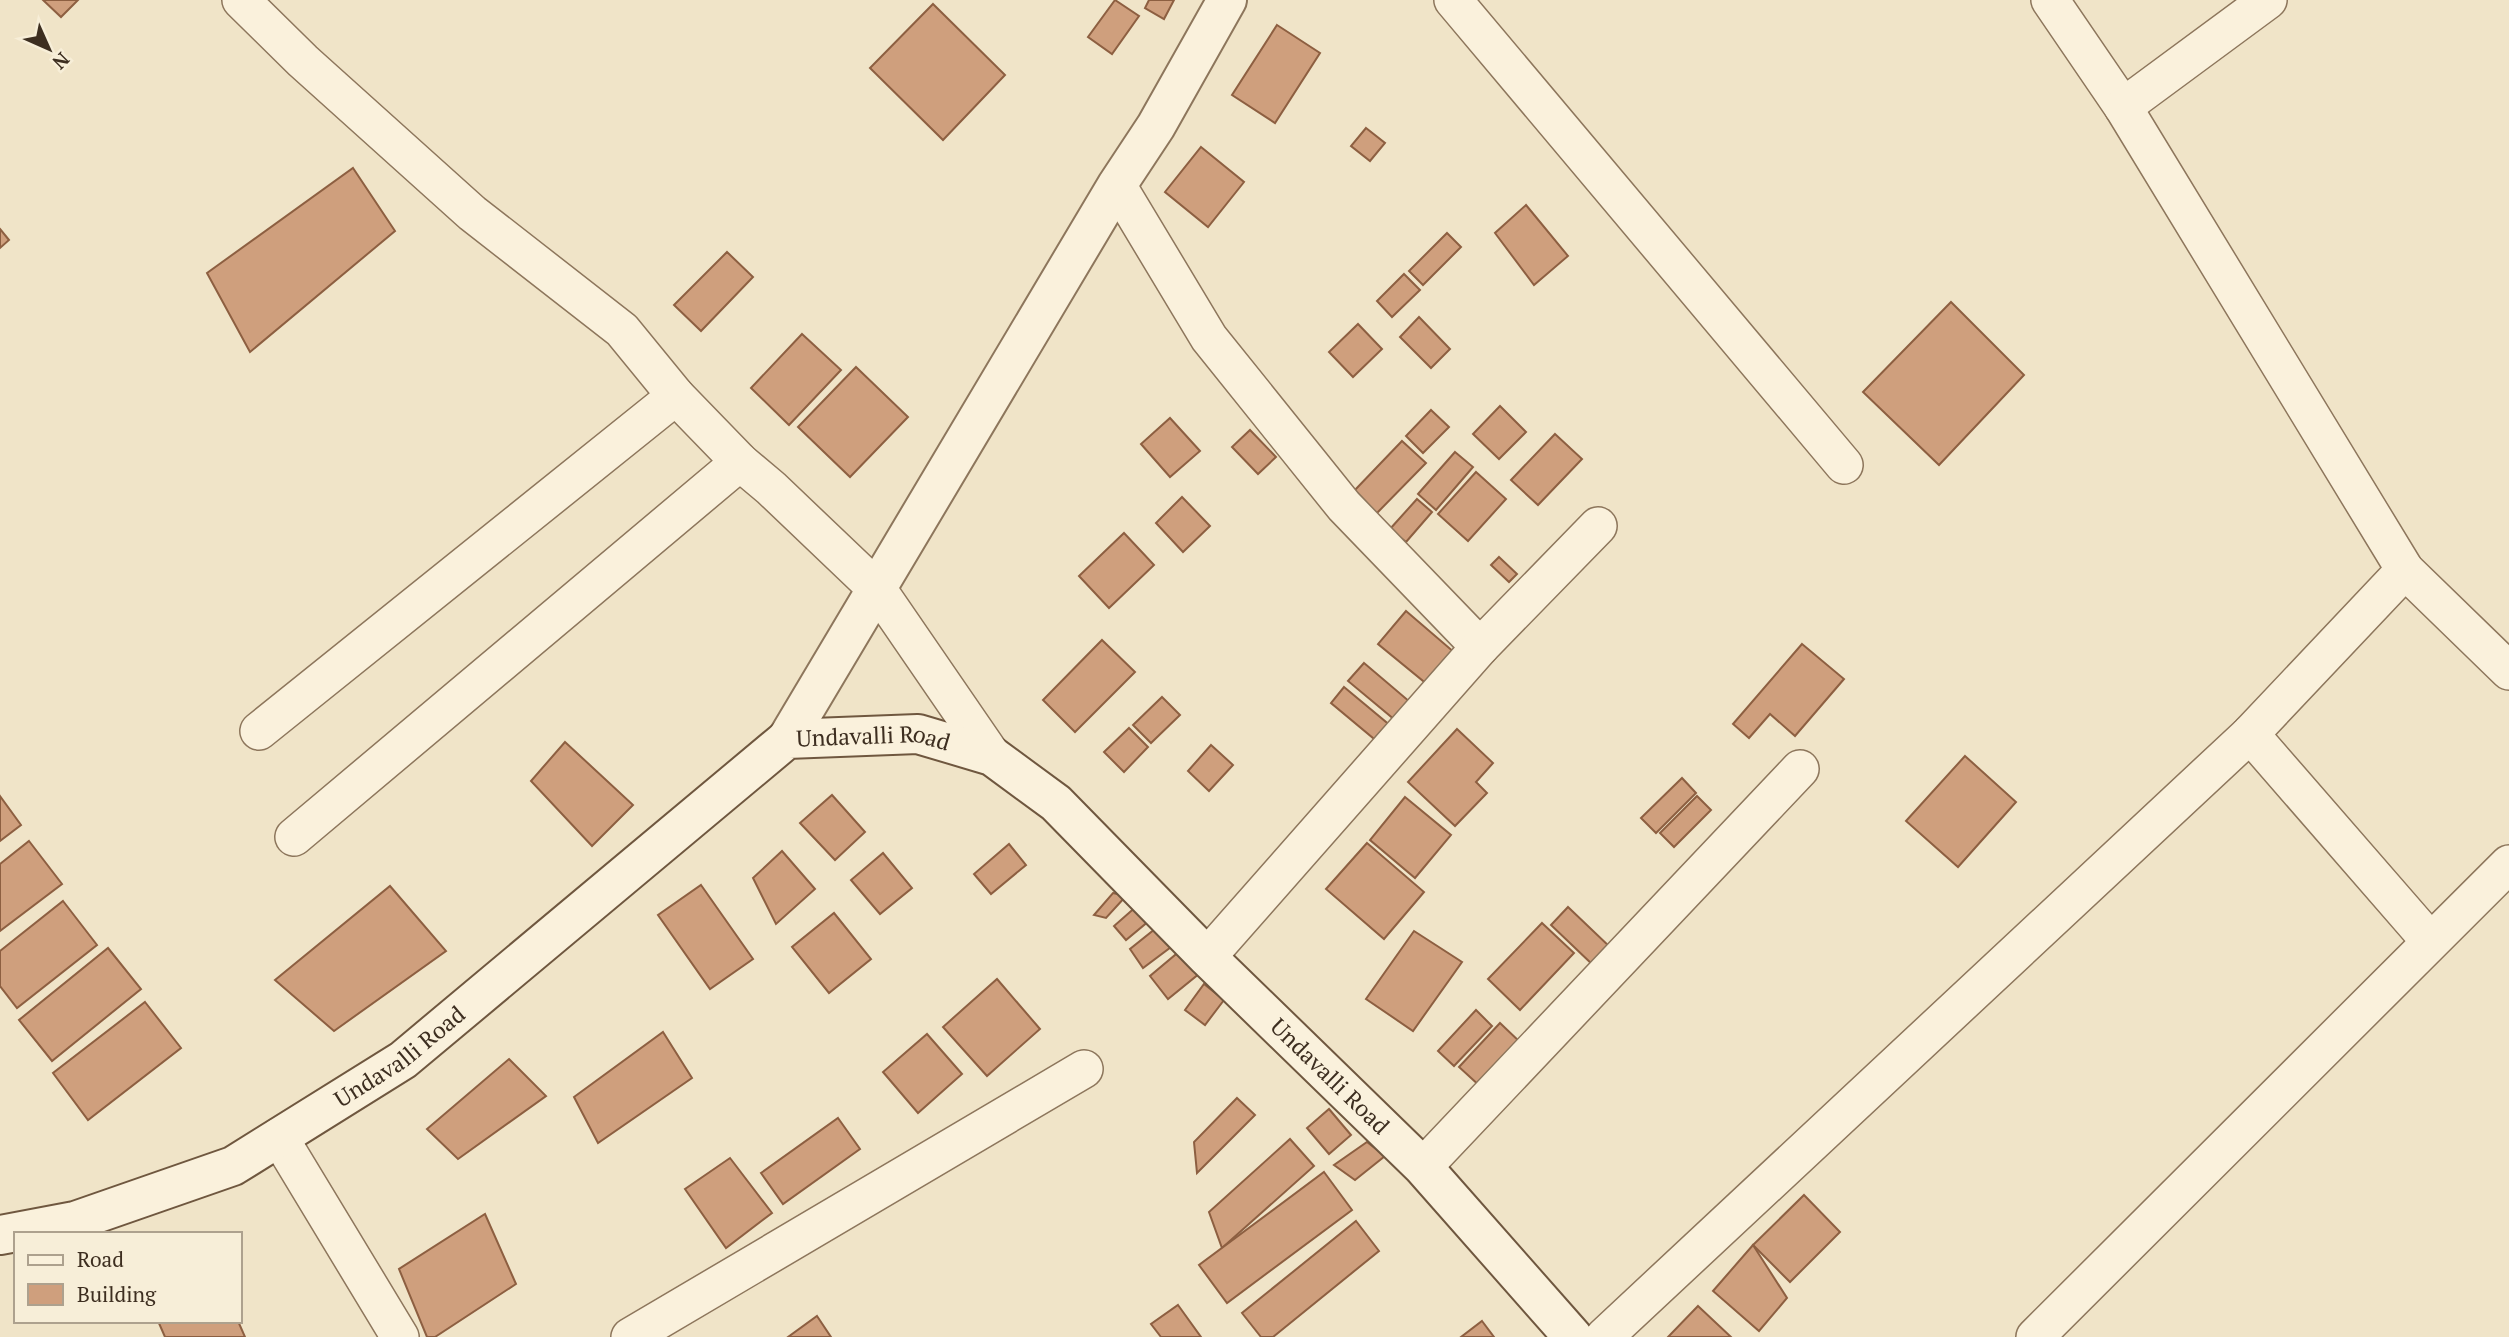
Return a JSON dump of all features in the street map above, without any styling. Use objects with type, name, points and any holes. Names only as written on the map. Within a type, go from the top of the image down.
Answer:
[{"type":"main road","points":[[787,739],[1117,185],[1156,126],[1227,0]]},
{"type":"main road","name":"Undavalli Road","points":[[16,1232],[75,1221],[233,1166],[403,1060],[787,739],[918,734],[992,757],[1056,803],[1207,957],[1423,1167],[1573,1337]]},
{"type":"street","points":[[241,0],[303,61],[472,214],[622,330],[676,396],[740,462],[878,590],[992,757]]},
{"type":"street","points":[[1453,0],[1844,465]]},
{"type":"street","points":[[2050,0],[2123,107],[2405,570],[2507,665]]},
{"type":"street","points":[[2123,107],[2268,0]]},
{"type":"street","points":[[1117,185],[1209,338],[1344,506],[1480,647]]},
{"type":"street","points":[[259,731],[676,396]]},
{"type":"street","points":[[294,836],[740,462]]},
{"type":"street","points":[[1207,957],[1480,647],[1598,526]]},
{"type":"street","points":[[1604,1337],[2250,734],[2405,570]]},
{"type":"street","points":[[2250,734],[2430,941]]},
{"type":"street","points":[[1423,1167],[1800,769]]},
{"type":"street","points":[[2035,1337],[2509,864]]},
{"type":"street","points":[[630,1337],[1084,1069]]},
{"type":"street","points":[[279,1137],[400,1337]]},
{"type":"building","points":[[43,0],[78,0],[61,17]]},
{"type":"building","points":[[1115,0],[1139,16],[1112,54],[1088,37]]},
{"type":"building","points":[[1149,0],[1174,0],[1164,19],[1145,8]]},
{"type":"building","points":[[933,4],[1005,75],[943,140],[870,68]]},
{"type":"building","points":[[1277,25],[1320,53],[1275,123],[1232,95]]},
{"type":"building","points":[[1366,128],[1385,143],[1370,161],[1351,146]]},
{"type":"building","points":[[1201,147],[1244,182],[1208,227],[1165,192]]},
{"type":"building","points":[[353,168],[395,231],[250,352],[207,273]]},
{"type":"building","points":[[1526,205],[1568,256],[1534,285],[1495,233]]},
{"type":"building","points":[[0,229],[9,240],[0,248]]},
{"type":"building","points":[[1447,233],[1461,247],[1423,285],[1409,271]]},
{"type":"building","points":[[727,252],[753,277],[701,331],[674,305]]},
{"type":"building","points":[[1404,274],[1420,290],[1392,317],[1377,301]]},
{"type":"building","points":[[1951,302],[2024,375],[1939,465],[1863,392]]},
{"type":"building","points":[[1419,317],[1450,349],[1431,368],[1400,337]]},
{"type":"building","points":[[1358,324],[1382,349],[1353,377],[1329,352]]},
{"type":"building","points":[[802,334],[841,370],[789,425],[751,388]]},
{"type":"building","points":[[856,367],[908,417],[850,477],[798,427]]},
{"type":"building","points":[[1500,406],[1526,432],[1499,459],[1473,434]]},
{"type":"building","points":[[1431,410],[1449,427],[1423,453],[1406,436]]},
{"type":"building","points":[[1170,418],[1200,451],[1170,477],[1141,444]]},
{"type":"building","points":[[1250,430],[1276,457],[1258,474],[1232,447]]},
{"type":"building","points":[[1555,434],[1582,459],[1538,505],[1511,480]]},
{"type":"building","points":[[1402,441],[1426,463],[1376,514],[1353,492]]},
{"type":"building","points":[[1455,452],[1473,467],[1436,510],[1418,494]]},
{"type":"building","points":[[1476,472],[1506,499],[1468,541],[1438,514]]},
{"type":"building","points":[[1182,497],[1210,526],[1183,552],[1156,523]]},
{"type":"building","points":[[1417,499],[1432,512],[1406,542],[1390,529]]},
{"type":"building","points":[[1124,533],[1154,565],[1109,608],[1079,576]]},
{"type":"building","points":[[1499,557],[1517,574],[1509,582],[1491,565]]},
{"type":"building","points":[[1406,611],[1455,653],[1428,685],[1378,644]]},
{"type":"building","points":[[1102,640],[1135,672],[1075,732],[1043,700]]},
{"type":"building","points":[[1802,644],[1844,679],[1795,736],[1770,714],[1749,738],[1733,724]]},
{"type":"building","points":[[1364,663],[1410,702],[1395,720],[1348,681]]},
{"type":"building","points":[[1344,687],[1392,727],[1379,743],[1331,703]]},
{"type":"building","points":[[1162,697],[1180,715],[1151,743],[1133,725]]},
{"type":"building","points":[[1129,728],[1148,747],[1124,772],[1104,752]]},
{"type":"building","points":[[1457,729],[1493,763],[1476,782],[1487,793],[1455,826],[1408,782]]},
{"type":"building","points":[[565,742],[633,805],[592,846],[531,781]]},
{"type":"building","points":[[1211,745],[1233,765],[1209,791],[1188,771]]},
{"type":"building","points":[[1965,756],[2016,802],[1958,867],[1906,821]]},
{"type":"building","points":[[1682,778],[1696,793],[1656,833],[1641,818]]},
{"type":"building","points":[[832,795],[865,832],[835,860],[800,823]]},
{"type":"building","points":[[0,796],[21,825],[0,841]]},
{"type":"building","points":[[1697,796],[1711,810],[1674,847],[1660,833]]},
{"type":"building","points":[[1405,797],[1451,835],[1415,878],[1370,840]]},
{"type":"building","points":[[29,841],[62,884],[0,931],[0,864]]},
{"type":"building","points":[[1367,843],[1424,892],[1384,939],[1326,889]]},
{"type":"building","points":[[1009,844],[1026,865],[991,894],[974,874]]},
{"type":"building","points":[[782,851],[815,889],[776,924],[753,878]]},
{"type":"building","points":[[883,853],[912,888],[880,914],[851,880]]},
{"type":"building","points":[[701,885],[753,959],[710,989],[658,915]]},
{"type":"building","points":[[390,886],[446,951],[334,1031],[275,980]]},
{"type":"building","points":[[1113,893],[1126,896],[1106,918],[1094,915]]},
{"type":"building","points":[[63,901],[97,945],[17,1008],[0,986],[0,951]]},
{"type":"building","points":[[1138,905],[1150,920],[1126,940],[1114,926]]},
{"type":"building","points":[[1568,907],[1611,948],[1594,966],[1551,925]]},
{"type":"building","points":[[834,913],[871,959],[829,993],[792,947]]},
{"type":"building","points":[[1542,923],[1574,953],[1520,1010],[1488,979]]},
{"type":"building","points":[[1160,925],[1175,944],[1143,968],[1130,949]]},
{"type":"building","points":[[1414,931],[1462,962],[1413,1031],[1366,999]]},
{"type":"building","points":[[108,948],[141,989],[52,1061],[19,1020]]},
{"type":"building","points":[[1181,950],[1200,973],[1168,999],[1150,976]]},
{"type":"building","points":[[997,979],[1040,1029],[987,1076],[943,1027]]},
{"type":"building","points":[[1204,984],[1224,1000],[1205,1025],[1185,1010]]},
{"type":"building","points":[[145,1002],[181,1048],[88,1120],[53,1073]]},
{"type":"building","points":[[1476,1010],[1492,1026],[1454,1066],[1438,1051]]},
{"type":"building","points":[[1500,1023],[1522,1044],[1481,1087],[1459,1067]]},
{"type":"building","points":[[663,1032],[692,1078],[598,1143],[574,1097]]},
{"type":"building","points":[[927,1034],[962,1074],[918,1113],[883,1072]]},
{"type":"building","points":[[509,1059],[546,1096],[458,1159],[427,1129]]},
{"type":"building","points":[[1237,1098],[1255,1115],[1197,1173],[1194,1142]]},
{"type":"building","points":[[1329,1109],[1351,1135],[1329,1154],[1307,1128]]},
{"type":"building","points":[[838,1118],[860,1149],[783,1204],[761,1173]]},
{"type":"building","points":[[1290,1139],[1314,1166],[1222,1248],[1209,1212]]},
{"type":"building","points":[[1367,1142],[1385,1156],[1355,1180],[1334,1165]]},
{"type":"building","points":[[730,1158],[772,1213],[726,1248],[685,1189]]},
{"type":"building","points":[[1324,1172],[1352,1210],[1227,1303],[1199,1265]]},
{"type":"building","points":[[1804,1195],[1840,1232],[1790,1282],[1753,1245]]},
{"type":"building","points":[[485,1214],[516,1284],[435,1337],[427,1337],[399,1269]]},
{"type":"building","points":[[1356,1221],[1379,1251],[1273,1337],[1261,1337],[1242,1313]]},
{"type":"building","points":[[1753,1245],[1787,1298],[1759,1331],[1713,1291]]},
{"type":"building","points":[[1178,1305],[1201,1337],[1161,1337],[1151,1324]]},
{"type":"building","points":[[1698,1306],[1731,1337],[1668,1337]]},
{"type":"building","points":[[817,1316],[831,1337],[788,1337]]},
{"type":"building","points":[[1482,1321],[1494,1337],[1461,1337]]},
{"type":"building","points":[[159,1323],[239,1323],[245,1337],[165,1337]]}]
